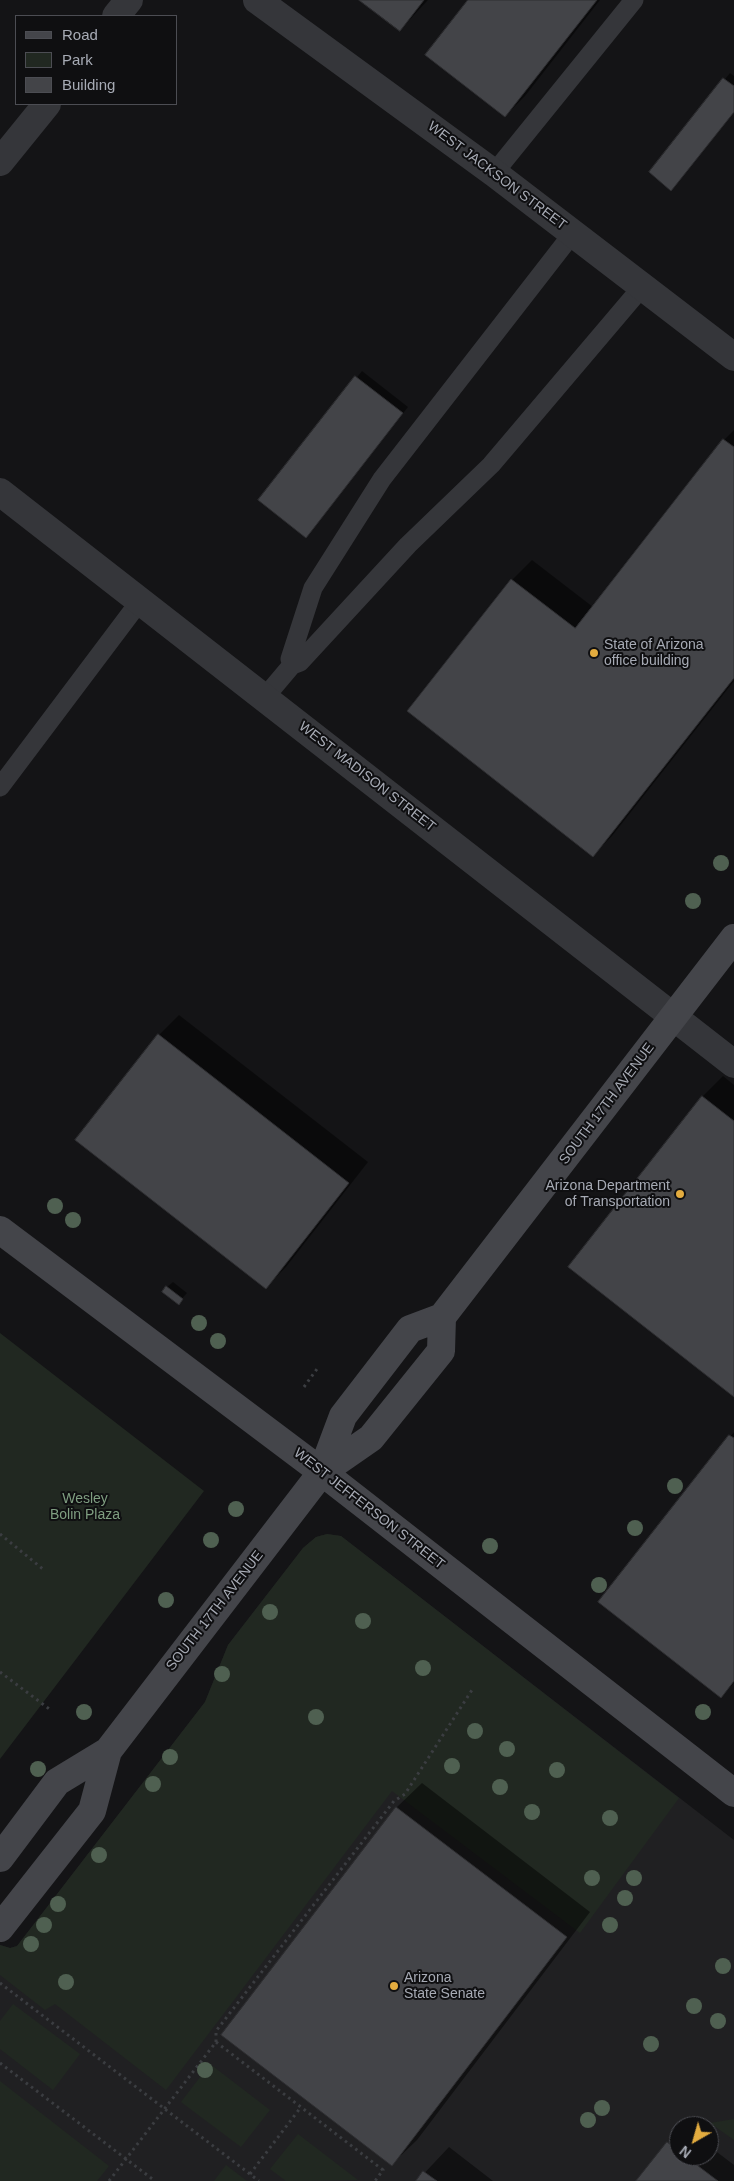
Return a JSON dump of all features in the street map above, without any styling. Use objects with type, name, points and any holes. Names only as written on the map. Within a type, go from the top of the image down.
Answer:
[{"type":"main road","name":"SOUTH 17TH AVENUE","points":[[0,1858],[58,1782],[108,1751],[322,1472],[343,1416],[410,1328],[442,1316],[734,938]]},
{"type":"main road","name":"WEST JEFFERSON STREET","points":[[0,1230],[322,1472],[734,1793]]},
{"type":"main road","name":"SOUTH 17TH AVENUE","points":[[322,1472],[371,1438],[441,1351],[442,1316]]},
{"type":"main road","name":"SOUTH 17TH AVENUE","points":[[0,1928],[92,1811],[108,1751]]},
{"type":"street","points":[[117,15],[129,0]]},
{"type":"street","name":"WEST JACKSON STREET","points":[[257,0],[494,173],[734,357]]},
{"type":"street","points":[[0,162],[45,105]]},
{"type":"street","name":"WEST MADISON STREET","points":[[0,492],[734,1064]]},
{"type":"lane","points":[[494,173],[634,0]]},
{"type":"lane","points":[[292,665],[290,659],[313,588],[382,478],[573,233]]},
{"type":"lane","points":[[265,697],[292,665],[300,662],[408,545],[491,465],[642,287]]},
{"type":"lane","points":[[0,787],[140,601]]},
{"type":"path","points":[[304,1387],[317,1369]]},
{"type":"path","points":[[0,1534],[44,1570]]},
{"type":"path","points":[[0,1672],[52,1711]]},
{"type":"path","points":[[110,2181],[216,2042],[216,2031],[394,1801],[405,1794],[472,1690]]},
{"type":"path","points":[[0,1983],[259,2181]]},
{"type":"path","points":[[216,2042],[384,2170],[375,2181]]},
{"type":"path","points":[[0,2063],[155,2181]]},
{"type":"path","points":[[250,2174],[301,2107]]},
{"type":"shaded area","points":[[327,1534],[341,1536],[734,1840],[734,2181],[0,2181],[0,1945],[10,1948],[17,1946],[205,1702],[228,1645],[303,1548],[316,1537]]},
{"type":"green space","name":"Wesley Bolin Plaza","points":[[0,1333],[204,1491],[0,1759]]},
{"type":"green space","points":[[327,1534],[341,1536],[679,1798],[580,1933],[392,1791],[166,2090],[55,2004],[45,2010],[0,1975],[0,1945],[10,1948],[17,1946],[205,1702],[228,1645],[303,1548],[316,1537]]},
{"type":"green space","points":[[13,2004],[80,2054],[53,2090],[0,2049],[0,2021]]},
{"type":"green space","points":[[210,2064],[270,2110],[241,2147],[181,2102]]},
{"type":"green space","points":[[0,2081],[109,2166],[97,2181],[0,2181]]},
{"type":"green space","points":[[734,2119],[734,2140],[719,2129],[719,2122]]},
{"type":"green space","points":[[298,2134],[358,2180],[286,2181],[270,2169]]},
{"type":"green space","points":[[226,2165],[247,2181],[214,2181]]},
{"type":"building","points":[[359,0],[424,0],[400,31]]},
{"type":"building","points":[[468,0],[597,0],[505,117],[425,55]]},
{"type":"building","points":[[723,78],[734,86],[734,112],[671,191],[649,172]]},
{"type":"building","points":[[355,376],[403,413],[306,538],[258,500]]},
{"type":"building","name":"State of Arizona office building","points":[[723,439],[734,447],[734,678],[593,857],[407,711],[511,579],[575,628]]},
{"type":"building","points":[[158,1034],[349,1183],[266,1289],[75,1140]]},
{"type":"building","name":"Arizona Department of Transportation","points":[[702,1096],[734,1121],[734,1397],[568,1267]]},
{"type":"building","points":[[166,1286],[183,1299],[179,1305],[162,1292]]},
{"type":"building","points":[[729,1435],[734,1438],[734,1681],[721,1698],[598,1602]]},
{"type":"building","name":"Arizona State Senate","points":[[396,1807],[567,1937],[392,2166],[221,2035]]},
{"type":"building","points":[[667,2142],[669,2144],[669,2166],[698,2166],[718,2181],[636,2181]]},
{"type":"building","points":[[423,2171],[437,2181],[416,2181]]},
{"type":"place","name":"State of Arizona office building","points":[[594,653]]},
{"type":"place","name":"Arizona Department of Transportation","points":[[680,1194]]},
{"type":"place","name":"Arizona State Senate","points":[[394,1986]]}]
